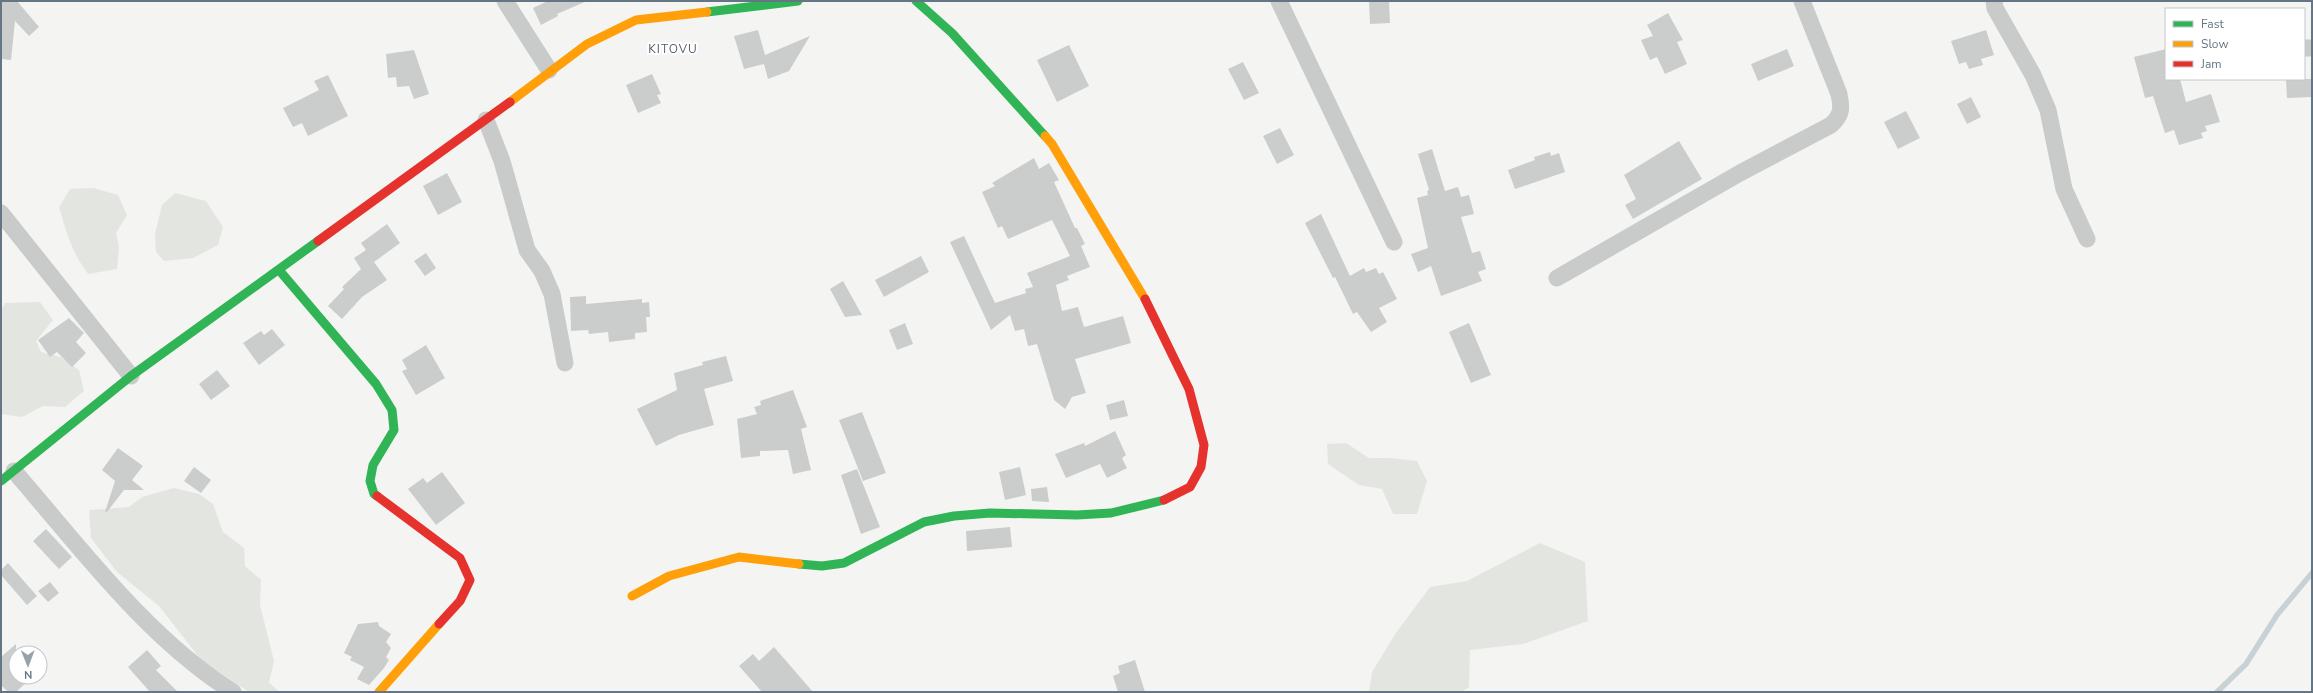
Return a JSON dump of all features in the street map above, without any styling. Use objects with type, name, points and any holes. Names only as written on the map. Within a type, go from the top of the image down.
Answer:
[{"type":"street","points":[[505,1],[549,70]]},
{"type":"street","points":[[1,481],[131,376],[280,270],[486,120],[549,70],[587,44],[636,20],[798,1]]},
{"type":"street","points":[[632,596],[669,576],[739,557],[822,566],[844,563],[864,551],[924,522],[954,516],[990,513],[1077,515],[1111,513],[1171,498],[1190,487],[1201,466],[1204,445],[1189,389],[1143,295],[1052,144],[952,33],[916,1]]},
{"type":"street","points":[[1279,1],[1394,242]]},
{"type":"street","points":[[1557,278],[1740,173],[1831,125],[1840,117],[1841,106],[1839,94],[1802,1]]},
{"type":"street","points":[[1994,1],[1995,8],[2032,75],[2048,110],[2064,189],[2087,239]]},
{"type":"street","points":[[486,120],[502,161],[527,250],[542,271],[552,294],[565,363]]},
{"type":"street","points":[[1,213],[131,376]]},
{"type":"street","points":[[280,270],[367,373],[392,410],[394,430],[383,451],[373,465],[370,481],[374,494],[460,558],[470,580],[460,601],[379,692]]},
{"type":"street","points":[[14,471],[138,613],[193,665],[233,692]]},
{"type":"shaded area","points":[[93,188],[118,195],[127,215],[116,233],[119,247],[117,269],[88,274],[74,250],[59,207],[70,189]]},
{"type":"shaded area","points":[[175,193],[206,201],[223,227],[218,245],[193,258],[164,261],[156,252],[155,234],[162,205]]},
{"type":"shaded area","points":[[40,302],[53,320],[36,341],[41,352],[61,357],[79,370],[84,391],[65,407],[43,406],[22,417],[1,414],[1,311],[5,303]]},
{"type":"shaded area","points":[[1346,443],[1369,458],[1390,458],[1417,461],[1427,481],[1417,514],[1393,514],[1382,489],[1359,485],[1328,464],[1327,444]]},
{"type":"shaded area","points":[[174,488],[199,494],[213,504],[223,532],[244,548],[245,566],[261,580],[260,605],[274,661],[269,682],[279,692],[249,692],[202,661],[159,606],[117,572],[91,538],[89,510],[129,507],[142,497]]},
{"type":"shaded area","points":[[1540,543],[1585,562],[1588,621],[1523,644],[1470,650],[1469,687],[1462,692],[1369,692],[1372,672],[1396,633],[1430,587],[1467,581]]},
{"type":"building","points":[[1,1],[17,1],[39,27],[29,36],[15,21],[11,60],[1,59]]},
{"type":"building","points":[[548,1],[587,1],[557,14],[558,16],[541,25],[533,8]]},
{"type":"building","points":[[1369,1],[1389,1],[1390,23],[1370,24]]},
{"type":"building","points":[[1668,13],[1683,40],[1677,42],[1687,64],[1665,74],[1657,57],[1650,60],[1641,40],[1653,36],[1647,25]]},
{"type":"building","points":[[758,30],[765,55],[810,36],[789,71],[768,79],[764,64],[744,69],[734,36]]},
{"type":"building","points":[[1986,30],[1994,55],[1981,59],[1983,65],[1969,69],[1966,62],[1959,64],[1951,41]]},
{"type":"building","points":[[1069,45],[1089,86],[1057,102],[1037,60]]},
{"type":"building","points":[[1787,49],[1794,66],[1758,81],[1751,64]]},
{"type":"building","points":[[2165,49],[2165,80],[2180,80],[2186,102],[2211,94],[2220,122],[2205,126],[2207,131],[2201,133],[2203,138],[2179,145],[2174,130],[2165,133],[2153,96],[2145,98],[2134,57]]},
{"type":"building","points":[[414,50],[429,94],[414,99],[409,86],[397,87],[396,77],[388,78],[386,54]]},
{"type":"building","points":[[1243,62],[1259,93],[1244,100],[1228,69]]},
{"type":"building","points":[[652,74],[661,94],[657,95],[661,103],[638,113],[626,85]]},
{"type":"building","points":[[328,75],[348,116],[308,136],[302,123],[293,127],[283,108],[319,90],[314,81]]},
{"type":"building","points":[[2312,79],[2312,97],[2287,98],[2286,80]]},
{"type":"building","points":[[1971,97],[1981,117],[1967,124],[1957,104]]},
{"type":"building","points":[[1906,111],[1920,138],[1898,149],[1884,122]]},
{"type":"building","points":[[1280,128],[1294,155],[1277,164],[1263,136]]},
{"type":"building","points":[[1679,141],[1702,179],[1633,219],[1625,205],[1636,199],[1624,175]]},
{"type":"building","points":[[1432,149],[1445,191],[1458,187],[1461,197],[1469,195],[1474,214],[1461,217],[1472,253],[1480,251],[1486,269],[1478,272],[1482,281],[1441,296],[1431,266],[1418,272],[1411,254],[1428,248],[1417,198],[1428,195],[1427,191],[1429,190],[1418,154]]},
{"type":"building","points":[[1550,152],[1551,156],[1559,153],[1565,172],[1515,189],[1508,170],[1535,160],[1534,157]]},
{"type":"building","points":[[1034,158],[1039,169],[1049,163],[1059,180],[1054,182],[1075,228],[1077,228],[1085,244],[1081,246],[1090,267],[1067,276],[1069,280],[1056,285],[1062,311],[1078,307],[1084,327],[1123,316],[1131,343],[1075,359],[1086,393],[1072,397],[1065,409],[1054,400],[1037,344],[1028,346],[1024,329],[1015,331],[1010,315],[991,330],[950,242],[964,236],[995,303],[1026,293],[1025,289],[1033,287],[1027,273],[1070,256],[1052,220],[1008,239],[1002,226],[998,228],[982,192],[995,186],[992,183]]},
{"type":"building","points":[[447,173],[462,202],[438,215],[423,186]]},
{"type":"building","points":[[1321,214],[1350,276],[1364,268],[1366,272],[1376,268],[1379,274],[1383,272],[1397,299],[1379,308],[1387,322],[1371,332],[1357,312],[1353,314],[1335,277],[1333,278],[1305,223]]},
{"type":"building","points":[[387,224],[400,243],[374,262],[387,280],[362,297],[342,319],[328,306],[344,289],[342,287],[361,269],[354,258],[366,250],[361,243]]},
{"type":"building","points":[[426,253],[436,268],[425,276],[414,261]]},
{"type":"building","points":[[921,256],[929,272],[884,297],[875,280]]},
{"type":"building","points":[[843,281],[862,315],[845,317],[830,289]]},
{"type":"building","points":[[586,296],[586,304],[642,299],[642,303],[649,302],[650,317],[646,317],[647,332],[635,333],[635,339],[609,342],[608,332],[589,334],[588,330],[571,331],[570,297]]},
{"type":"building","points":[[69,318],[84,333],[76,342],[86,353],[72,367],[57,352],[50,357],[38,340]]},
{"type":"building","points":[[905,323],[913,344],[897,350],[889,330]]},
{"type":"building","points":[[1469,323],[1491,375],[1471,383],[1449,332]]},
{"type":"building","points":[[272,329],[285,345],[259,365],[243,343],[261,331],[264,335]]},
{"type":"building","points":[[426,345],[445,378],[416,395],[402,371],[407,369],[402,360]]},
{"type":"building","points":[[726,356],[733,381],[704,389],[714,425],[679,435],[656,446],[637,409],[677,390],[674,373],[703,365],[702,362]]},
{"type":"building","points":[[217,370],[230,386],[211,400],[199,384]]},
{"type":"building","points":[[793,390],[807,427],[801,429],[811,470],[793,474],[788,450],[760,451],[760,456],[741,458],[737,419],[757,414],[754,407],[761,405],[760,401]]},
{"type":"building","points":[[1124,400],[1128,416],[1110,420],[1106,405]]},
{"type":"building","points":[[862,412],[886,473],[863,481],[839,420]]},
{"type":"building","points":[[1115,431],[1126,455],[1122,458],[1127,468],[1107,478],[1100,464],[1066,478],[1055,454],[1084,443],[1085,446]]},
{"type":"building","points":[[118,448],[143,466],[132,480],[144,490],[124,490],[107,512],[105,512],[115,481],[102,470]]},
{"type":"building","points":[[194,467],[211,480],[201,493],[184,481]]},
{"type":"building","points":[[1020,467],[1026,495],[1005,500],[999,472]]},
{"type":"building","points":[[857,469],[880,527],[861,534],[841,475]]},
{"type":"building","points":[[442,472],[465,503],[436,525],[408,489],[423,478],[427,483]]},
{"type":"building","points":[[1047,487],[1049,502],[1032,501],[1031,489]]},
{"type":"building","points":[[1010,527],[1012,547],[967,551],[966,531]]},
{"type":"building","points":[[46,529],[72,557],[59,569],[33,541]]},
{"type":"building","points":[[8,563],[37,596],[27,605],[1,575],[1,570]]},
{"type":"building","points":[[50,582],[59,593],[48,602],[38,591]]},
{"type":"building","points":[[378,622],[379,626],[391,634],[386,642],[391,648],[386,657],[389,660],[369,685],[357,679],[364,667],[350,660],[352,657],[344,653],[358,624]]},
{"type":"building","points":[[774,647],[813,692],[762,692],[739,666],[753,654],[759,661]]},
{"type":"building","points":[[147,650],[161,666],[156,670],[178,692],[150,692],[128,667]]},
{"type":"building","points":[[8,651],[8,685],[23,685],[16,692],[8,692],[1,685],[1,657]]},
{"type":"building","points":[[1135,660],[1145,692],[1118,692],[1113,676],[1120,673],[1118,666]]},
{"type":"waterway","points":[[2217,692],[2246,664],[2277,615],[2312,573]]},
{"type":"traffic: fast","points":[[707,12],[798,1]]},
{"type":"traffic: fast","points":[[916,1],[952,33],[1045,136]]},
{"type":"traffic: fast","points":[[1,481],[131,376],[318,241]]},
{"type":"traffic: fast","points":[[279,270],[376,384],[392,410],[394,430],[373,465],[370,481],[374,494],[377,496]]},
{"type":"traffic: fast","points":[[799,564],[822,566],[844,563],[924,522],[954,516],[990,513],[1077,515],[1111,513],[1164,500]]},
{"type":"traffic: slow","points":[[510,102],[587,44],[636,20],[707,12]]},
{"type":"traffic: slow","points":[[1045,136],[1052,144],[1145,299]]},
{"type":"traffic: slow","points":[[632,596],[669,576],[739,557],[799,564]]},
{"type":"traffic: slow","points":[[379,692],[439,624]]},
{"type":"traffic: jam","points":[[318,241],[510,102]]},
{"type":"traffic: jam","points":[[1145,299],[1189,389],[1204,445],[1201,467],[1190,487],[1164,500]]},
{"type":"traffic: jam","points":[[377,496],[460,558],[470,580],[460,601],[439,624]]},
{"type":"district","name":"KITOVU","points":[[673,49]]}]
